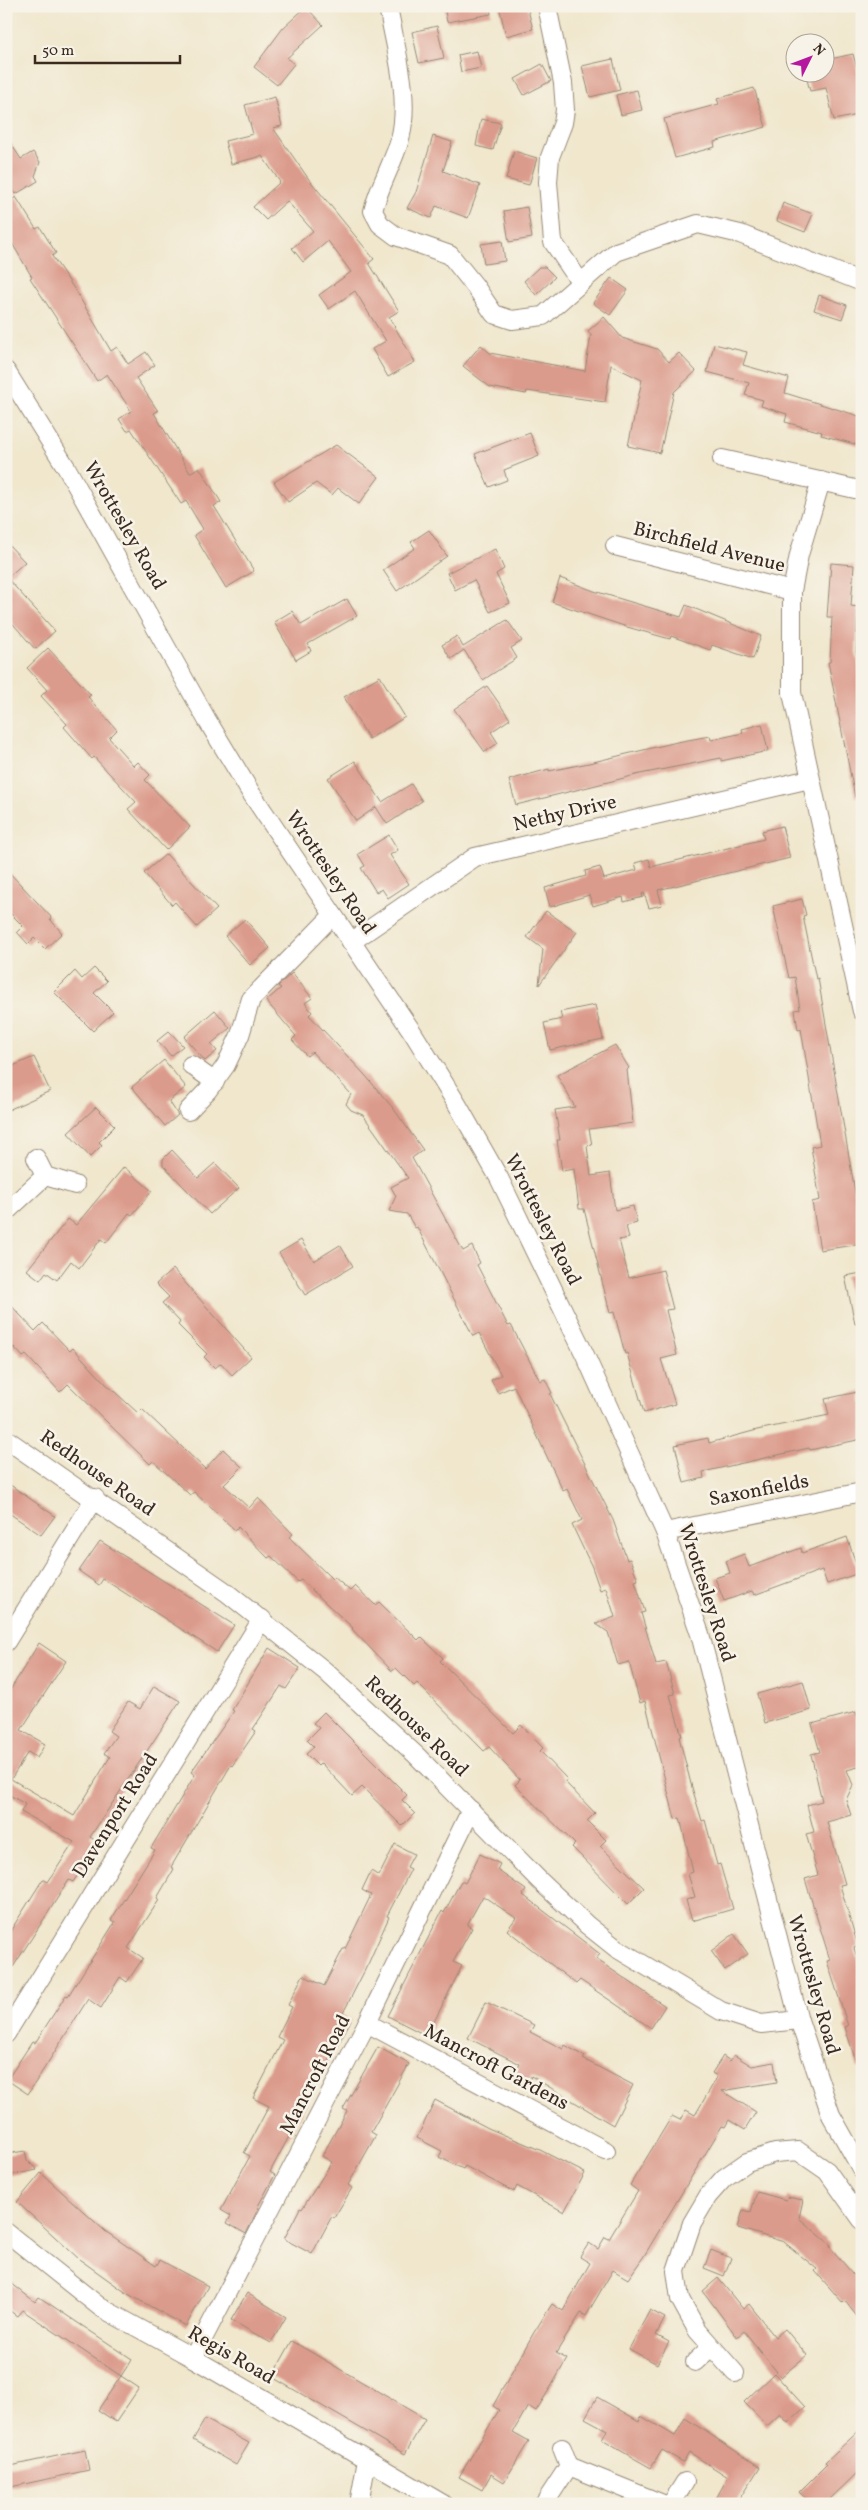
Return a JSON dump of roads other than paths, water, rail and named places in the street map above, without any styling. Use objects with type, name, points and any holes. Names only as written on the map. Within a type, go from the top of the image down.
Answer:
[{"type":"street","points":[[388,6],[404,105],[400,140],[377,191],[373,211],[380,224],[396,236],[450,255],[475,286],[494,314],[512,320],[543,316],[616,252],[698,224],[740,234],[862,282]]},
{"type":"street","points":[[547,6],[563,83],[565,110],[563,122],[550,157],[548,182],[553,242],[580,282]]},
{"type":"street","name":"Wrottesley Road","points":[[6,370],[128,575],[206,720],[261,809],[414,1033],[499,1178],[585,1354],[665,1532],[700,1634],[799,2020],[831,2115],[862,2170]]},
{"type":"street","points":[[722,459],[855,489]]},
{"type":"street","name":"Birchfield Avenue","points":[[821,481],[799,554],[792,591],[792,693],[862,1011]]},
{"type":"street","name":"Birchfield Avenue","points":[[616,546],[792,591]]},
{"type":"street","name":"Nethy Drive","points":[[351,942],[475,857],[810,779]]},
{"type":"street","points":[[188,1111],[215,1082],[226,1065],[240,1035],[251,999],[333,915]]},
{"type":"street","points":[[191,1065],[215,1082]]},
{"type":"street","points":[[36,1158],[45,1176],[75,1185]]},
{"type":"street","points":[[6,1212],[45,1176]]},
{"type":"street","name":"Redhouse Road","points":[[6,1439],[95,1498],[262,1620],[372,1712],[573,1912],[624,1952],[722,2011],[762,2024],[799,2020]]},
{"type":"street","name":"Saxonfields","points":[[665,1532],[862,1492]]},
{"type":"street","points":[[6,1642],[95,1498]]},
{"type":"street","name":"Davenport Road","points":[[6,2034],[262,1620]]},
{"type":"street","name":"Mancroft Road","points":[[193,2358],[367,2023],[471,1810]]},
{"type":"street","name":"Mancroft Gardens","points":[[367,2023],[606,2151]]},
{"type":"street","points":[[735,2373],[696,2330],[680,2299],[676,2271],[692,2223],[708,2196],[724,2178],[747,2162],[775,2153],[798,2151],[827,2171],[862,2220]]},
{"type":"street","name":"Regis Road","points":[[6,2232],[100,2307],[193,2358],[443,2504]]},
{"type":"street","points":[[695,2362],[712,2347]]},
{"type":"street","points":[[562,2448],[569,2466],[663,2504]]},
{"type":"street","points":[[359,2504],[367,2460]]},
{"type":"street","points":[[544,2504],[569,2466]]},
{"type":"street","points":[[671,2504],[685,2482]]}]
